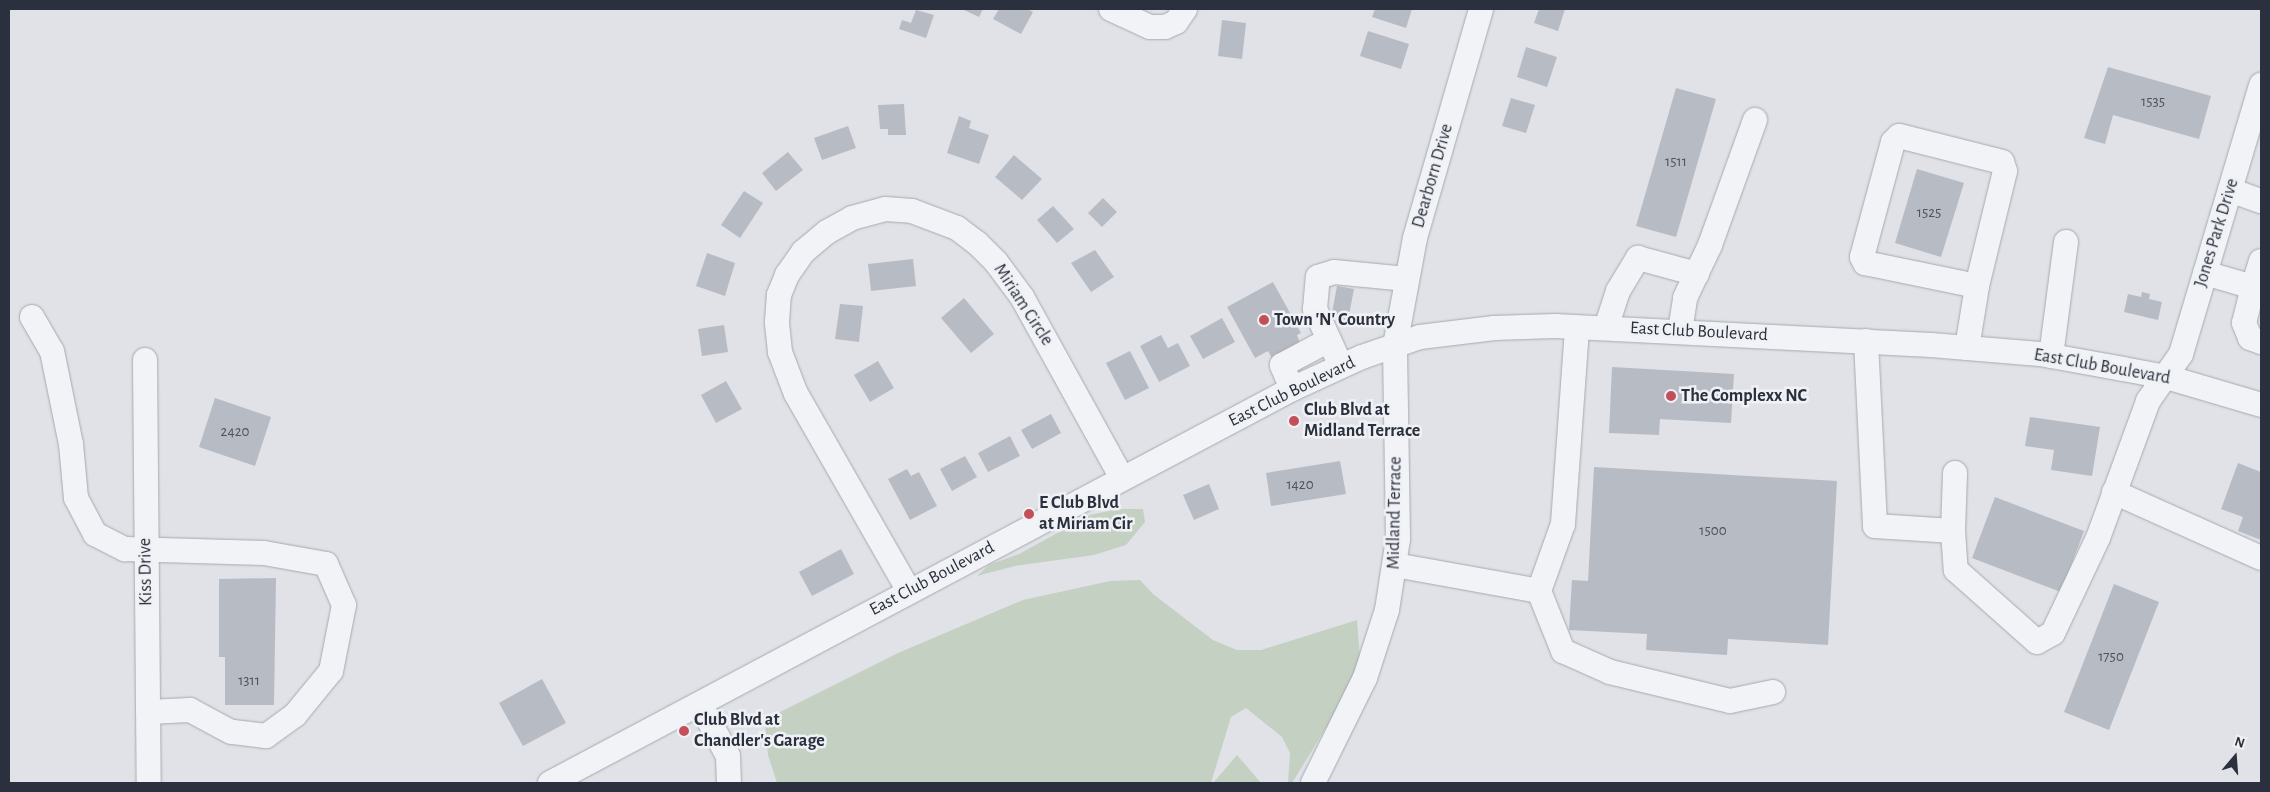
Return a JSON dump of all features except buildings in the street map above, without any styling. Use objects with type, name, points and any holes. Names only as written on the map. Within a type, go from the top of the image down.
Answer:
[{"type":"street","points":[[1110,9],[1150,27],[1165,27],[1184,11]]},
{"type":"street","name":"Dearborn Drive","points":[[1395,346],[1415,238],[1481,9]]},
{"type":"street","name":"Jones Park Drive","points":[[1953,530],[1956,570],[2037,642],[2053,633],[2098,538],[2148,401],[2180,354],[2261,85]]},
{"type":"street","points":[[1680,331],[1686,298],[1697,274],[1755,120]]},
{"type":"street","points":[[1967,348],[1977,286],[2005,171],[2002,162],[1899,136],[1892,142],[1862,256],[1865,263],[1977,286]]},
{"type":"street","points":[[2230,190],[2261,201]]},
{"type":"street","name":"Miriam Circle","points":[[909,591],[796,394],[780,352],[776,322],[779,295],[787,275],[803,252],[827,232],[852,218],[885,209],[912,211],[957,228],[977,243],[996,262],[1022,297],[1122,478]]},
{"type":"street","points":[[2051,356],[2066,242]]},
{"type":"street","points":[[1606,328],[1618,291],[1638,258],[1697,274]]},
{"type":"street","points":[[2261,262],[2244,323],[2250,338],[2261,342]]},
{"type":"street","points":[[1341,366],[1316,308],[1318,278],[1334,272],[1407,279]]},
{"type":"street","points":[[2205,272],[2253,287]]},
{"type":"street","points":[[32,317],[52,351],[71,444],[76,498],[95,534],[125,549],[146,548],[264,553],[326,564],[344,605],[331,671],[295,715],[266,736],[231,732],[190,710],[148,712]]},
{"type":"street","points":[[1577,327],[1564,524],[1539,591],[1563,651],[1610,672],[1730,701],[1773,692]]},
{"type":"street","name":"East Club Boulevard","points":[[550,783],[1292,389],[1341,366],[1420,337],[1494,328],[1577,327],[1866,341],[1967,348],[2051,356],[2166,377],[2261,405]]},
{"type":"street","points":[[1292,389],[1282,365],[1329,340]]},
{"type":"street","points":[[1866,341],[1875,526],[1953,530],[1955,473]]},
{"type":"street","name":"Midland Terrace","points":[[1313,783],[1338,737],[1374,656],[1395,565],[1398,539],[1395,346]]},
{"type":"street","name":"Kiss Drive","points":[[145,360],[149,783]]},
{"type":"street","points":[[2114,492],[2261,558]]},
{"type":"street","points":[[1395,565],[1539,591]]},
{"type":"street","points":[[700,704],[728,756],[729,783]]},
{"type":"green space","points":[[1118,509],[1143,509],[1145,522],[1126,545],[1094,555],[1015,566],[977,576],[989,565],[1019,554],[1090,515]]},
{"type":"green space","points":[[1140,580],[1153,594],[1213,640],[1237,650],[1261,650],[1357,620],[1360,660],[1337,710],[1292,783],[1288,783],[1290,753],[1282,737],[1246,708],[1231,717],[1211,783],[777,783],[768,755],[765,725],[780,712],[898,653],[1023,600],[1110,581]]},
{"type":"green space","points":[[1237,755],[1261,783],[1213,783]]},
{"type":"place","name":"Town 'N' Country","points":[[1264,320]]},
{"type":"place","name":"The Complexx NC","points":[[1671,396]]},
{"type":"place","name":"Club Blvd at Midland Terrace","points":[[1294,421]]},
{"type":"place","name":"E Club Blvd at Miriam Cir","points":[[1029,514]]},
{"type":"place","name":"Club Blvd at Chandler's Garage","points":[[684,731]]}]
